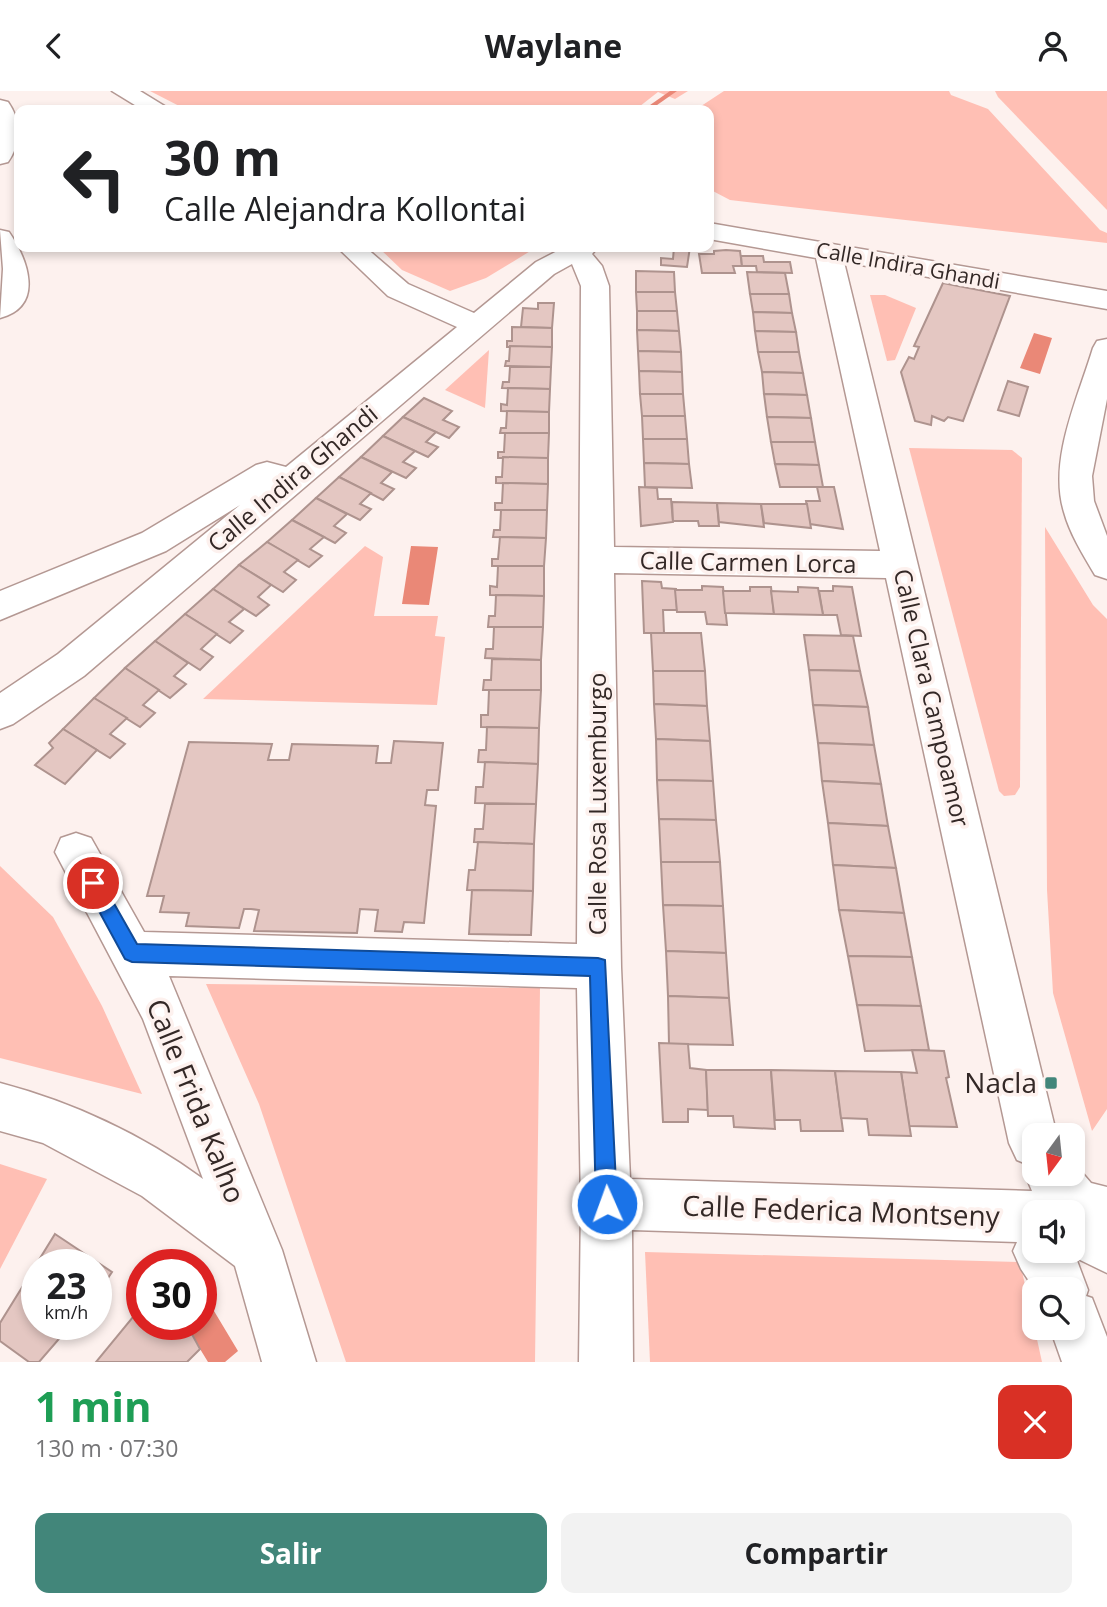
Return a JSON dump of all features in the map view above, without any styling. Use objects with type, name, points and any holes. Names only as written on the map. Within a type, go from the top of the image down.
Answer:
[{"type":"street","points":[[123,91],[150,105]]},
{"type":"street","points":[[0,107],[8,129],[0,157]]},
{"type":"street","name":"Calle Indira Ghandi","points":[[714,232],[1107,300]]},
{"type":"street","points":[[0,238],[16,269],[13,299],[0,309]]},
{"type":"street","points":[[356,252],[398,290],[477,325]]},
{"type":"street","name":"Calle Indira Ghandi","points":[[0,713],[71,665],[545,268],[574,252]]},
{"type":"street","name":"Calle Rosa Luxemburgo","points":[[582,252],[595,286],[598,967],[607,1204],[606,1362]]},
{"type":"street","name":"Calle Clara Campoamor","points":[[828,252],[1029,1123]]},
{"type":"street","points":[[1107,348],[1081,449],[1075,490],[1085,527],[1107,566]]},
{"type":"street","points":[[0,606],[154,542],[267,473],[290,481]]},
{"type":"street","name":"Calle Carmen Lorca","points":[[596,560],[901,565]]},
{"type":"street","name":"Calle Frida Kalho","points":[[76,852],[161,1007],[256,1250],[289,1362]]},
{"type":"street","points":[[132,953],[598,967]]},
{"type":"street","points":[[0,1107],[51,1121],[160,1178],[256,1250]]},
{"type":"street","points":[[1061,1187],[1077,1205],[1107,1212]]},
{"type":"street","name":"Calle Federica Montseny","points":[[607,1204],[1014,1216]]},
{"type":"street","points":[[1085,1235],[1107,1247]]},
{"type":"street","points":[[1081,1340],[1089,1362]]},
{"type":"shaded area","points":[[150,91],[688,91],[675,99],[658,92],[641,105],[177,105]]},
{"type":"shaded area","points":[[724,91],[949,91],[951,95],[988,109],[1100,230],[1107,233],[1107,243],[730,200],[714,192],[714,105],[703,105]]},
{"type":"shaded area","points":[[995,91],[1107,91],[1107,210],[998,97]]},
{"type":"shaded area","points":[[383,252],[529,252],[486,278],[450,291],[402,270]]},
{"type":"shaded area","points":[[870,295],[885,295],[916,308],[895,360],[887,361]]},
{"type":"shaded area","points":[[1034,333],[1052,338],[1040,374],[1020,368]]},
{"type":"shaded area","points":[[489,350],[485,408],[445,390]]},
{"type":"shaded area","points":[[909,448],[1012,450],[1022,458],[1020,787],[1015,795],[1004,796],[999,791]]},
{"type":"shaded area","points":[[1045,527],[1093,605],[1107,619],[1107,1109],[1092,1131],[1053,993],[1047,890]]},
{"type":"shaded area","points":[[365,546],[383,557],[374,616],[438,616],[435,636],[445,637],[437,705],[203,699]]},
{"type":"shaded area","points":[[411,546],[438,547],[429,605],[402,604]]},
{"type":"shaded area","points":[[0,866],[53,917],[102,1006],[142,1094],[0,1058]]},
{"type":"shaded area","points":[[206,984],[540,988],[535,1362],[346,1362],[259,1104]]},
{"type":"shaded area","points":[[0,1164],[47,1179],[0,1269]]},
{"type":"shaded area","points":[[645,1252],[1020,1262],[1023,1277],[1022,1340],[1037,1340],[1042,1362],[650,1362]]},
{"type":"shaded area","points":[[217,1316],[238,1351],[225,1362],[208,1362],[195,1340],[217,1340]]},
{"type":"building","points":[[714,251],[740,251],[742,266],[733,266],[735,273],[702,273],[699,254],[714,254]]},
{"type":"building","points":[[674,252],[689,252],[687,267],[661,265],[661,258],[673,259]]},
{"type":"building","points":[[741,256],[763,256],[764,262],[790,262],[792,273],[757,272],[756,266],[742,266]]},
{"type":"building","points":[[636,271],[674,272],[675,292],[636,292]]},
{"type":"building","points":[[747,272],[785,273],[789,294],[750,294]]},
{"type":"building","points":[[943,283],[1010,296],[963,421],[948,417],[944,421],[932,416],[931,425],[915,421],[901,372],[909,357],[914,359],[919,347],[914,346]]},
{"type":"building","points":[[636,292],[675,292],[677,311],[637,311]]},
{"type":"building","points":[[750,294],[789,294],[792,313],[753,312]]},
{"type":"building","points":[[538,303],[554,303],[552,328],[521,327],[523,308],[538,309]]},
{"type":"building","points":[[637,311],[677,311],[679,331],[637,330]]},
{"type":"building","points":[[753,312],[792,313],[796,332],[755,331]]},
{"type":"building","points":[[512,327],[552,328],[552,347],[507,347],[507,341],[512,341]]},
{"type":"building","points":[[637,330],[679,331],[681,352],[638,351]]},
{"type":"building","points":[[755,331],[796,332],[799,352],[758,352]]},
{"type":"building","points":[[510,346],[552,347],[551,367],[505,366],[506,361],[509,361]]},
{"type":"building","points":[[638,351],[681,352],[682,372],[639,371]]},
{"type":"building","points":[[758,352],[799,352],[803,373],[762,372]]},
{"type":"building","points":[[510,367],[551,367],[550,389],[502,388],[503,382],[509,382]]},
{"type":"building","points":[[639,371],[682,372],[683,394],[640,394]]},
{"type":"building","points":[[762,372],[803,373],[807,395],[764,394]]},
{"type":"building","points":[[1008,381],[1028,387],[1019,416],[998,410]]},
{"type":"building","points":[[508,388],[550,389],[549,412],[501,411],[501,404],[507,405]]},
{"type":"building","points":[[640,394],[683,394],[685,416],[642,416]]},
{"type":"building","points":[[764,394],[807,395],[811,418],[767,417]]},
{"type":"building","points":[[424,398],[452,411],[443,420],[459,427],[449,438],[403,417]]},
{"type":"building","points":[[507,411],[549,412],[549,433],[500,433],[501,428],[506,428]]},
{"type":"building","points":[[642,416],[685,416],[687,439],[643,439]]},
{"type":"building","points":[[403,417],[436,432],[426,442],[438,447],[428,457],[383,436]]},
{"type":"building","points":[[767,417],[811,418],[815,442],[771,442]]},
{"type":"building","points":[[505,433],[549,433],[548,458],[498,458],[498,452],[504,452]]},
{"type":"building","points":[[383,436],[415,451],[403,462],[416,468],[406,478],[361,457]]},
{"type":"building","points":[[643,439],[687,439],[689,464],[644,463]]},
{"type":"building","points":[[771,442],[815,442],[819,465],[775,464]]},
{"type":"building","points":[[361,457],[392,472],[381,483],[394,489],[383,500],[339,477]]},
{"type":"building","points":[[503,457],[548,458],[548,484],[496,483],[496,477],[502,477]]},
{"type":"building","points":[[644,463],[689,464],[692,488],[645,487]]},
{"type":"building","points":[[775,464],[819,465],[823,487],[780,487]]},
{"type":"building","points":[[339,477],[371,493],[360,504],[371,509],[360,520],[316,498]]},
{"type":"building","points":[[503,483],[548,484],[547,510],[495,510],[495,503],[502,503]]},
{"type":"building","points":[[639,487],[657,488],[658,499],[671,499],[673,522],[641,526]]},
{"type":"building","points":[[817,487],[834,487],[843,529],[810,524],[806,501],[820,501]]},
{"type":"building","points":[[316,498],[347,514],[334,526],[346,533],[335,543],[292,520]]},
{"type":"building","points":[[672,502],[717,503],[719,526],[699,526],[698,521],[673,521]]},
{"type":"building","points":[[717,503],[761,504],[764,527],[719,522]]},
{"type":"building","points":[[761,504],[807,504],[811,528],[764,523]]},
{"type":"building","points":[[501,510],[547,510],[546,538],[493,537],[494,530],[500,530]]},
{"type":"building","points":[[292,520],[324,537],[310,549],[322,556],[309,567],[267,542]]},
{"type":"building","points":[[500,537],[546,538],[544,566],[492,566],[492,559],[498,559]]},
{"type":"building","points":[[267,542],[298,560],[284,572],[296,580],[283,592],[239,565]]},
{"type":"building","points":[[239,565],[271,585],[258,597],[269,605],[256,616],[213,589]]},
{"type":"building","points":[[498,566],[544,566],[544,596],[490,595],[490,586],[497,587]]},
{"type":"building","points":[[642,581],[661,582],[662,588],[676,589],[677,610],[663,610],[664,633],[644,633]]},
{"type":"building","points":[[702,586],[723,587],[727,625],[707,624],[705,612],[677,612],[675,590],[702,590]]},
{"type":"building","points":[[833,586],[852,587],[861,636],[841,635],[837,615],[823,615],[819,591],[833,591]]},
{"type":"building","points":[[750,587],[771,587],[774,614],[725,613],[723,591],[750,591]]},
{"type":"building","points":[[798,587],[818,588],[823,615],[774,614],[771,591],[798,592]]},
{"type":"building","points":[[213,589],[244,609],[229,622],[243,631],[230,643],[185,614]]},
{"type":"building","points":[[496,595],[544,596],[543,627],[488,627],[489,616],[495,616]]},
{"type":"building","points":[[185,614],[217,634],[201,649],[213,657],[200,670],[155,641]]},
{"type":"building","points":[[494,627],[543,627],[541,660],[485,658],[486,649],[493,649]]},
{"type":"building","points":[[651,633],[701,633],[705,671],[653,671]]},
{"type":"building","points":[[804,635],[853,636],[860,671],[809,670]]},
{"type":"building","points":[[155,641],[188,663],[174,676],[186,684],[170,698],[125,668]]},
{"type":"building","points":[[492,659],[541,660],[541,690],[483,690],[484,680],[491,680]]},
{"type":"building","points":[[125,668],[159,690],[143,705],[155,713],[140,727],[94,698]]},
{"type":"building","points":[[809,670],[860,671],[868,707],[813,705]]},
{"type":"building","points":[[653,671],[705,671],[707,706],[654,704]]},
{"type":"building","points":[[489,690],[541,690],[539,728],[481,727],[481,715],[488,715]]},
{"type":"building","points":[[94,698],[127,718],[110,734],[125,744],[110,758],[63,729]]},
{"type":"building","points":[[654,704],[707,706],[710,741],[656,739]]},
{"type":"building","points":[[813,705],[868,707],[874,745],[818,743]]},
{"type":"building","points":[[487,727],[539,728],[538,764],[478,762],[479,750],[486,750]]},
{"type":"building","points":[[63,729],[97,750],[65,784],[35,765],[53,748],[49,743]]},
{"type":"building","points":[[656,739],[710,741],[713,781],[657,780]]},
{"type":"building","points":[[394,741],[443,743],[438,790],[427,790],[425,805],[436,806],[424,923],[404,922],[402,932],[375,931],[378,910],[360,909],[357,933],[254,931],[259,910],[244,909],[239,928],[186,926],[189,913],[160,912],[164,896],[147,896],[189,742],[272,744],[268,760],[289,760],[292,744],[378,746],[376,763],[391,763]]},
{"type":"building","points":[[818,743],[874,745],[881,784],[822,781]]},
{"type":"building","points":[[485,762],[538,764],[536,804],[475,803],[476,787],[483,787]]},
{"type":"building","points":[[657,780],[713,781],[716,820],[659,819]]},
{"type":"building","points":[[822,781],[881,784],[888,826],[828,823]]},
{"type":"building","points":[[485,804],[536,804],[534,844],[474,842],[475,829],[483,829]]},
{"type":"building","points":[[659,819],[716,820],[720,862],[661,862]]},
{"type":"building","points":[[828,823],[888,826],[896,868],[833,865]]},
{"type":"building","points":[[478,842],[534,844],[533,891],[467,890],[469,870],[475,870]]},
{"type":"building","points":[[661,862],[720,862],[723,906],[663,905]]},
{"type":"building","points":[[833,865],[896,868],[904,913],[839,910]]},
{"type":"building","points":[[472,890],[533,891],[531,935],[469,934]]},
{"type":"building","points":[[663,905],[723,906],[726,953],[666,951]]},
{"type":"building","points":[[839,910],[904,913],[912,957],[848,956]]},
{"type":"building","points":[[666,951],[726,953],[729,998],[668,996]]},
{"type":"building","points":[[848,956],[912,957],[921,1006],[857,1005]]},
{"type":"building","points":[[668,996],[729,998],[733,1045],[669,1044]]},
{"type":"building","points":[[857,1005],[921,1006],[929,1050],[865,1051]]},
{"type":"building","points":[[659,1043],[688,1044],[690,1068],[706,1070],[708,1110],[688,1109],[688,1122],[663,1122]]},
{"type":"building","points":[[912,1050],[944,1051],[949,1077],[946,1078],[957,1127],[909,1126],[901,1072],[917,1073]]},
{"type":"building","points":[[706,1070],[771,1070],[775,1129],[734,1127],[733,1116],[708,1116]]},
{"type":"building","points":[[771,1070],[835,1071],[843,1131],[801,1131],[800,1120],[775,1120]]},
{"type":"building","points":[[835,1071],[901,1072],[911,1136],[869,1135],[867,1119],[841,1118]]},
{"type":"building","points":[[55,1234],[78,1249],[46,1249]]},
{"type":"building","points":[[21,1289],[21,1340],[58,1340],[39,1362],[29,1362],[0,1341],[0,1323]]},
{"type":"building","points":[[126,1325],[126,1340],[195,1340],[200,1349],[187,1362],[96,1362]]},
{"type":"waterway","points":[[653,105],[674,91]]},
{"type":"place","name":"Nacla","points":[[1051,1083]]},
{"type":"route","points":[[93,883],[132,953],[598,967],[607,1204]]}]
